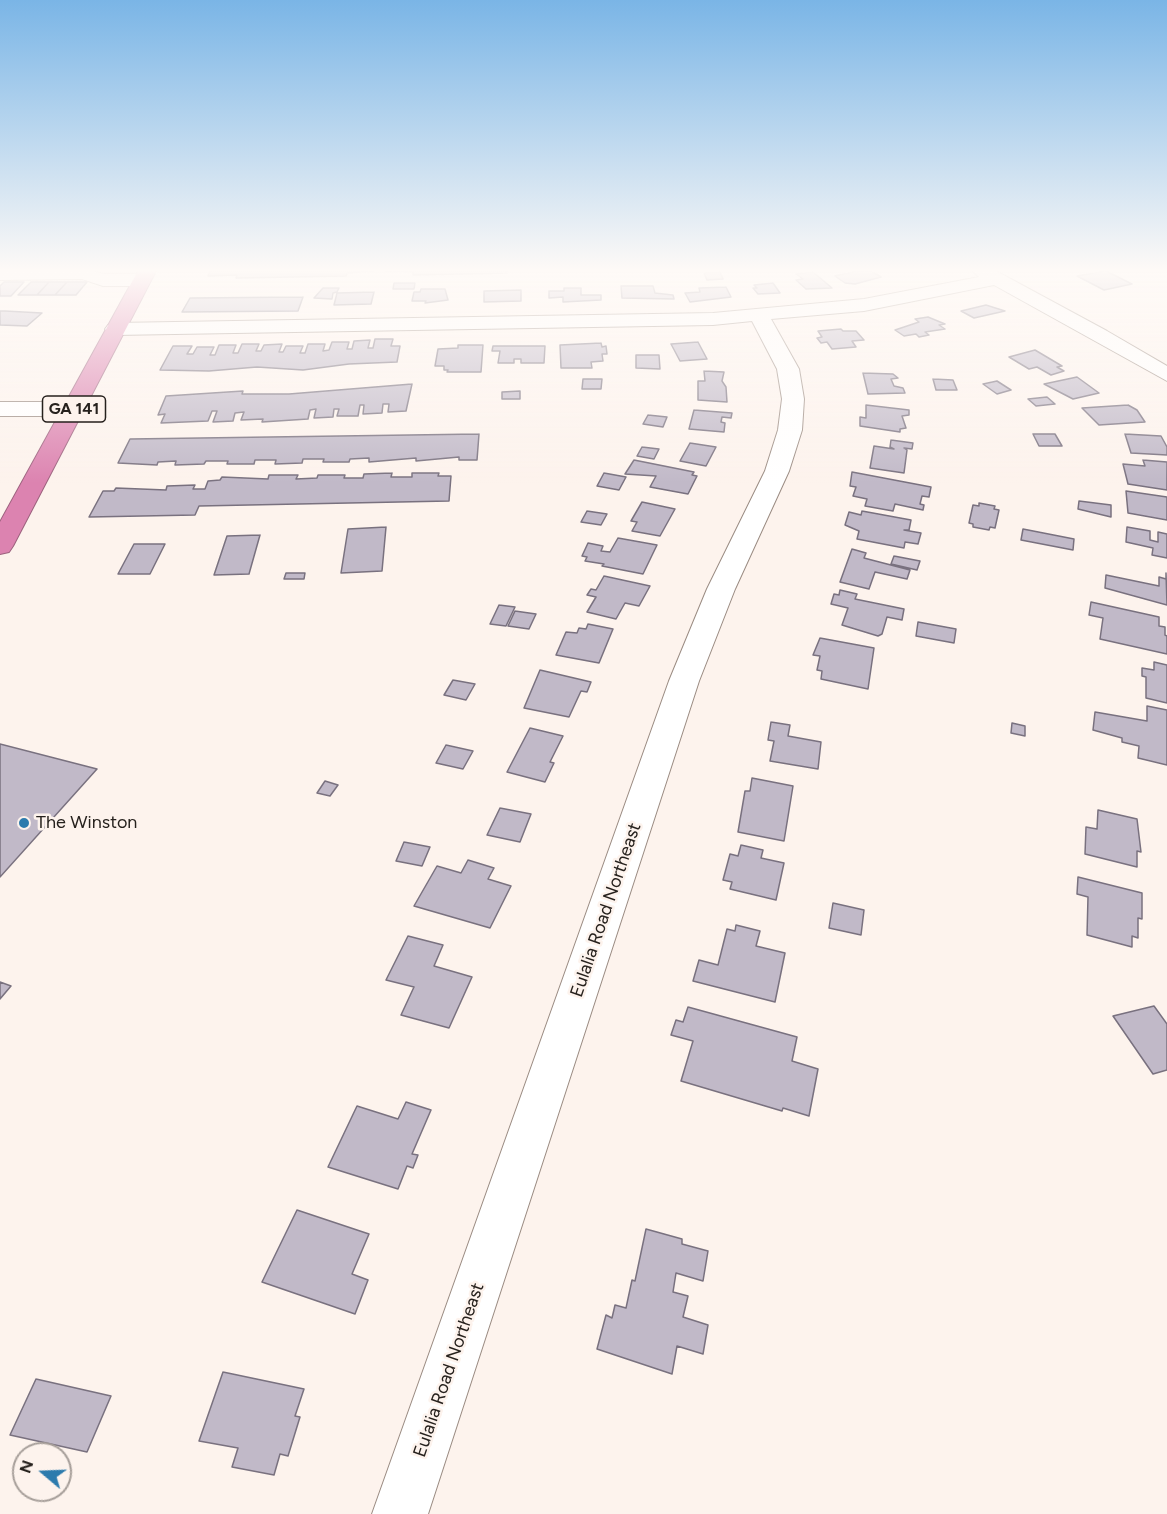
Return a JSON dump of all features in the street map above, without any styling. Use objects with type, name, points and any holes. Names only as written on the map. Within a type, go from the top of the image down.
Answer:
[{"type":"highway","name":"GA 141","points":[[0,546],[109,342]]},
{"type":"street","name":"Eulalia Road Northeast","points":[[400,1514],[684,681],[721,589],[777,471],[790,430],[793,399],[788,369],[773,342]]},
{"type":"street","points":[[1111,342],[1167,375]]},
{"type":"street","points":[[0,409],[74,409]]},
{"type":"building","points":[[332,342],[349,342],[347,349],[352,349],[354,342],[370,342],[368,348],[373,348],[374,342],[392,342],[391,346],[400,346],[397,362],[349,364],[303,370],[257,367],[209,371],[160,370],[173,346],[192,346],[187,354],[193,354],[197,347],[214,347],[210,355],[215,355],[219,345],[236,345],[233,353],[238,353],[242,344],[259,344],[256,351],[261,351],[264,345],[282,344],[279,352],[283,352],[286,346],[303,346],[300,353],[305,353],[308,344],[325,344],[323,351],[329,350]]},
{"type":"building","points":[[698,342],[707,359],[680,361],[671,344]]},
{"type":"building","points":[[820,342],[852,342],[856,347],[832,349],[827,342]]},
{"type":"building","points":[[601,343],[602,347],[606,346],[607,354],[602,354],[603,361],[591,362],[592,368],[561,368],[560,345]]},
{"type":"building","points":[[458,345],[483,345],[481,372],[447,372],[444,366],[435,366],[438,349],[458,348]]},
{"type":"building","points":[[493,346],[545,346],[544,363],[521,363],[521,359],[514,359],[514,363],[498,363],[500,351],[492,351]]},
{"type":"building","points":[[1035,350],[1062,366],[1057,367],[1064,371],[1051,375],[1037,367],[1029,369],[1009,357]]},
{"type":"building","points":[[636,355],[659,355],[660,369],[636,368]]},
{"type":"building","points":[[704,371],[724,372],[722,381],[726,387],[727,402],[698,400],[698,381],[705,381]]},
{"type":"building","points":[[863,373],[893,374],[898,378],[891,379],[894,386],[903,388],[905,393],[868,394]]},
{"type":"building","points":[[1077,377],[1099,393],[1073,399],[1044,384]]},
{"type":"building","points":[[583,379],[602,379],[601,389],[582,389]]},
{"type":"building","points":[[933,379],[953,380],[957,390],[936,390]]},
{"type":"building","points":[[997,381],[1011,390],[997,394],[983,384]]},
{"type":"building","points":[[412,384],[406,411],[388,412],[389,404],[383,404],[382,413],[363,414],[364,405],[360,405],[358,416],[337,416],[339,409],[334,409],[333,417],[314,418],[316,409],[310,410],[308,419],[262,422],[263,419],[241,420],[244,412],[235,413],[233,421],[213,422],[217,411],[212,411],[208,421],[161,423],[165,414],[158,415],[166,396],[243,391],[242,394],[289,394]]},
{"type":"building","points":[[520,391],[520,399],[502,399],[502,392]]},
{"type":"building","points":[[1047,397],[1055,404],[1036,406],[1028,399]]},
{"type":"building","points":[[866,405],[909,410],[909,415],[902,416],[906,428],[900,429],[900,432],[860,426],[860,417],[866,418]]},
{"type":"building","points":[[1128,405],[1137,410],[1145,422],[1099,425],[1082,408]]},
{"type":"building","points":[[694,410],[732,413],[731,418],[722,417],[721,422],[725,423],[724,432],[689,429]]},
{"type":"building","points":[[648,415],[667,417],[663,427],[643,424]]},
{"type":"building","points":[[479,434],[477,460],[459,460],[459,457],[369,462],[369,458],[350,459],[349,462],[303,459],[302,463],[275,464],[276,460],[255,460],[254,464],[227,464],[228,461],[175,465],[176,461],[158,462],[157,465],[118,463],[130,439]]},
{"type":"building","points":[[1033,434],[1055,434],[1062,446],[1039,446]]},
{"type":"building","points":[[1125,434],[1161,436],[1167,447],[1167,455],[1131,453]]},
{"type":"building","points":[[891,440],[913,443],[912,449],[904,448],[907,450],[904,473],[870,468],[874,446],[894,449],[890,447]]},
{"type":"building","points":[[690,443],[716,447],[706,466],[680,461]]},
{"type":"building","points":[[642,447],[659,449],[654,459],[637,456]]},
{"type":"building","points":[[634,460],[694,472],[692,475],[697,476],[688,494],[650,487],[656,476],[625,474]]},
{"type":"building","points":[[1143,460],[1167,462],[1167,490],[1128,484],[1123,464],[1145,466]]},
{"type":"building","points":[[852,472],[931,487],[929,497],[922,496],[920,504],[924,505],[923,510],[895,504],[893,511],[865,506],[867,499],[853,496],[856,487],[850,486]]},
{"type":"building","points":[[392,473],[391,477],[412,477],[412,473],[439,473],[438,476],[451,476],[449,501],[199,506],[195,515],[89,517],[103,491],[114,491],[116,488],[166,490],[167,486],[195,485],[193,489],[205,489],[208,481],[220,480],[222,477],[268,479],[269,475],[298,475],[296,479],[317,478],[318,475],[345,475],[344,478],[363,478],[364,474]]},
{"type":"building","points":[[604,473],[626,477],[619,490],[597,486]]},
{"type":"building","points":[[1126,491],[1167,497],[1167,520],[1128,513]]},
{"type":"building","points":[[1079,501],[1111,505],[1111,517],[1078,509]]},
{"type":"building","points":[[642,502],[675,509],[660,536],[632,531],[637,522],[631,521]]},
{"type":"building","points":[[979,503],[995,506],[994,509],[999,510],[995,528],[990,527],[989,530],[973,527],[973,524],[969,523],[973,505],[979,506]]},
{"type":"building","points":[[587,511],[607,514],[601,525],[581,522]]},
{"type":"building","points":[[862,511],[911,520],[909,530],[904,530],[921,533],[918,544],[905,542],[904,548],[857,539],[859,531],[845,525],[849,512],[861,515]]},
{"type":"building","points":[[386,527],[382,571],[341,573],[348,529]]},
{"type":"building","points":[[1127,527],[1150,531],[1150,540],[1158,542],[1158,532],[1167,534],[1167,558],[1152,555],[1153,548],[1126,542]]},
{"type":"building","points":[[1023,529],[1074,539],[1073,550],[1021,540]]},
{"type":"building","points":[[260,535],[249,574],[214,575],[227,536]]},
{"type":"building","points":[[618,538],[657,545],[643,574],[585,561],[587,557],[582,556],[588,543],[603,546],[601,551],[610,552]]},
{"type":"building","points":[[134,544],[165,544],[150,574],[118,574]]},
{"type":"building","points":[[852,549],[866,553],[864,558],[910,570],[907,579],[875,572],[869,589],[840,582]]},
{"type":"building","points":[[894,556],[920,561],[917,570],[891,564]]},
{"type":"building","points":[[286,573],[305,573],[304,579],[284,579]]},
{"type":"building","points":[[1166,573],[1167,605],[1105,588],[1106,575],[1159,586],[1159,577],[1166,579]]},
{"type":"building","points":[[604,576],[650,586],[639,606],[625,603],[616,619],[587,612],[596,597],[587,595],[591,589],[596,590]]},
{"type":"building","points":[[840,590],[857,594],[855,599],[904,609],[902,620],[887,617],[882,634],[878,636],[842,625],[848,608],[831,604],[834,594],[839,595]]},
{"type":"building","points":[[1091,602],[1159,617],[1159,626],[1165,627],[1167,636],[1167,654],[1100,639],[1103,618],[1089,615]]},
{"type":"building","points":[[499,605],[515,607],[506,626],[490,624]]},
{"type":"building","points":[[515,611],[536,614],[529,629],[508,626]]},
{"type":"building","points":[[918,622],[956,629],[954,643],[916,636]]},
{"type":"building","points":[[588,624],[613,629],[599,663],[556,655],[566,632],[577,633],[579,628],[586,629]]},
{"type":"building","points":[[820,638],[874,648],[868,689],[821,679],[822,671],[817,670],[820,656],[813,655]]},
{"type":"building","points":[[1154,662],[1167,665],[1167,703],[1146,698],[1146,677],[1142,676],[1142,668],[1154,670]]},
{"type":"building","points":[[540,670],[591,682],[587,692],[581,691],[569,717],[524,708]]},
{"type":"building","points":[[453,680],[475,684],[466,700],[444,695]]},
{"type":"building","points":[[1147,706],[1167,710],[1167,765],[1138,758],[1139,746],[1122,742],[1122,738],[1093,730],[1095,712],[1147,721]]},
{"type":"building","points":[[771,722],[790,725],[788,736],[821,742],[818,769],[770,761],[774,741],[768,740]]},
{"type":"building","points":[[1012,723],[1025,726],[1025,736],[1011,733]]},
{"type":"building","points":[[530,728],[563,736],[550,762],[554,763],[545,782],[507,772]]},
{"type":"building","name":"The Winston","points":[[0,744],[97,769],[0,877]]},
{"type":"building","points":[[446,745],[473,751],[463,769],[436,763]]},
{"type":"building","points":[[752,778],[793,786],[784,841],[738,832],[745,791],[750,791]]},
{"type":"building","points":[[325,781],[338,785],[330,796],[317,793]]},
{"type":"building","points":[[500,808],[531,814],[520,842],[487,835]]},
{"type":"building","points":[[1098,810],[1137,819],[1141,852],[1137,851],[1137,867],[1085,854],[1086,827],[1097,829]]},
{"type":"building","points":[[404,842],[430,847],[422,866],[396,861]]},
{"type":"building","points":[[741,845],[763,850],[761,858],[784,863],[776,900],[730,889],[732,882],[723,880],[730,854],[738,856]]},
{"type":"building","points":[[468,860],[494,868],[488,879],[511,886],[490,928],[414,906],[437,866],[461,873]]},
{"type":"building","points":[[1078,877],[1142,893],[1142,919],[1138,918],[1138,938],[1132,936],[1132,947],[1087,935],[1088,897],[1077,894]]},
{"type":"building","points":[[833,903],[864,910],[861,935],[829,928]]},
{"type":"building","points":[[736,925],[760,931],[756,946],[785,953],[775,1002],[693,981],[699,960],[718,965],[727,929],[735,931]]},
{"type":"building","points":[[408,936],[443,945],[434,966],[472,977],[449,1028],[401,1015],[414,987],[386,980]]},
{"type":"building","points":[[0,982],[11,986],[0,999]]},
{"type":"building","points":[[1154,1006],[1167,1024],[1167,1070],[1153,1074],[1113,1016]]},
{"type":"building","points":[[688,1007],[797,1037],[792,1061],[818,1069],[809,1116],[783,1108],[782,1111],[681,1081],[693,1041],[671,1035],[676,1020],[683,1022]]},
{"type":"building","points":[[406,1102],[431,1110],[412,1154],[418,1155],[413,1168],[407,1166],[398,1189],[328,1167],[357,1106],[398,1119]]},
{"type":"building","points":[[297,1210],[369,1234],[352,1274],[368,1280],[355,1314],[262,1282]]},
{"type":"building","points":[[646,1229],[682,1239],[682,1244],[708,1251],[703,1281],[676,1273],[673,1292],[688,1296],[683,1317],[708,1325],[703,1354],[677,1346],[672,1374],[597,1349],[606,1315],[612,1318],[615,1305],[626,1308],[632,1280],[635,1281]]},
{"type":"building","points":[[223,1372],[304,1389],[295,1416],[300,1417],[288,1456],[280,1454],[274,1475],[232,1467],[238,1448],[199,1441]]},
{"type":"building","points":[[36,1379],[111,1396],[87,1452],[72,1449],[72,1442],[42,1442],[10,1435]]},
{"type":"place","name":"The Winston","points":[[24,823]]}]
